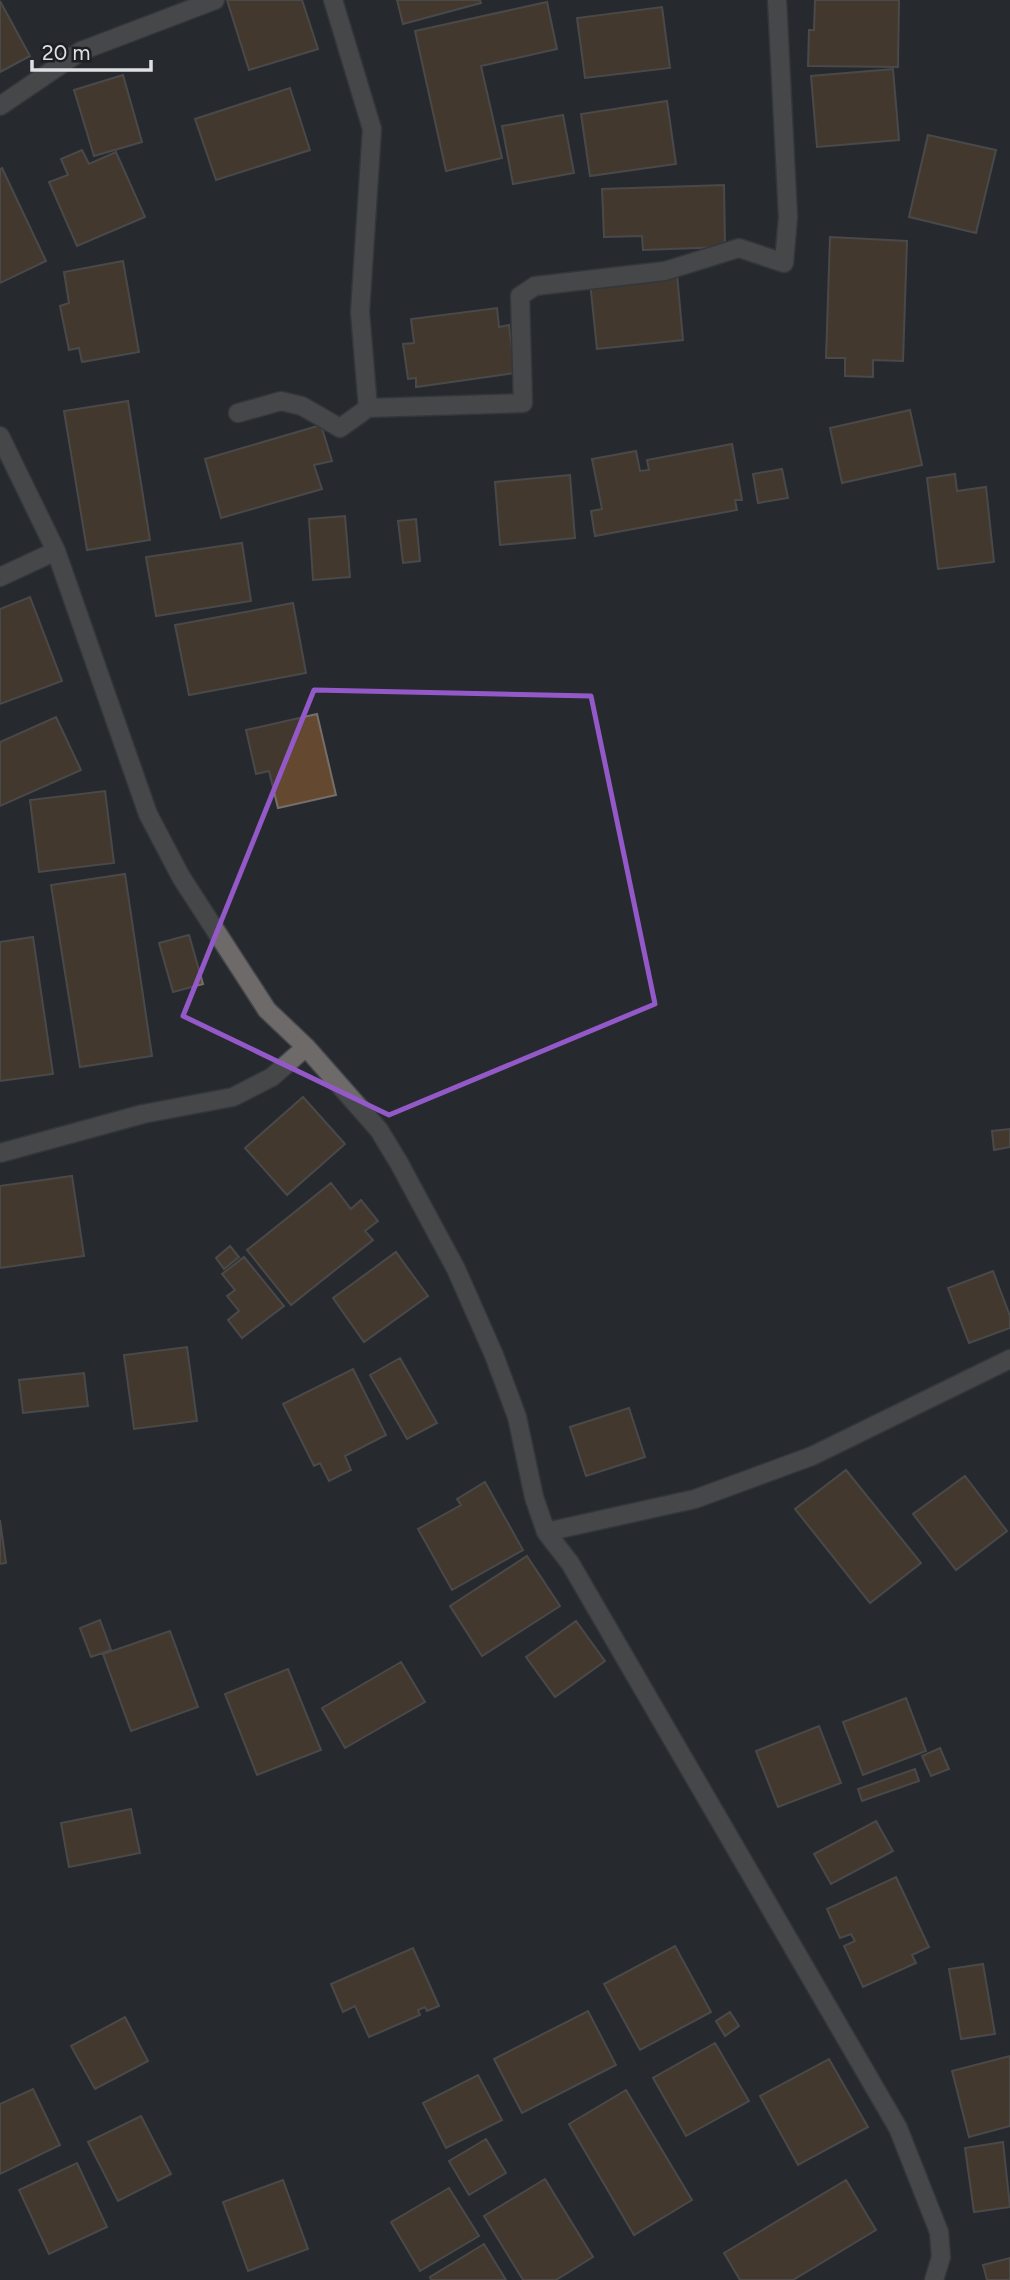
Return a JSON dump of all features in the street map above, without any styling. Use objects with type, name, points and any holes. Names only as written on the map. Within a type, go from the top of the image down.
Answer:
[{"type":"street","points":[[0,106],[81,51],[215,0]]},
{"type":"street","points":[[333,0],[372,129],[360,312],[368,408]]},
{"type":"street","points":[[238,413],[281,401],[302,406],[340,428],[368,408],[523,403],[520,296],[535,286],[664,271],[739,248],[784,263],[788,217],[777,0]]},
{"type":"street","points":[[0,436],[56,551],[148,814],[181,877],[267,1010],[306,1047],[379,1130],[456,1269],[494,1355],[517,1417],[534,1497],[546,1532],[570,1563],[898,2128],[939,2232],[941,2257],[934,2280]]},
{"type":"street","points":[[0,577],[56,551]]},
{"type":"street","points":[[0,1153],[144,1115],[233,1097],[272,1077],[306,1047]]},
{"type":"street","points":[[546,1532],[695,1499],[812,1456],[1010,1359]]},
{"type":"highlighted area","points":[[314,690],[591,696],[655,1004],[389,1115],[183,1016]]},
{"type":"building","points":[[227,0],[302,0],[318,49],[249,70]]},
{"type":"building","points":[[397,0],[480,0],[481,3],[403,24]]},
{"type":"building","points":[[815,0],[899,0],[898,67],[808,66],[809,30],[814,30]]},
{"type":"building","points":[[0,1],[30,56],[0,72]]},
{"type":"building","points":[[547,2],[557,49],[481,66],[502,158],[446,171],[415,31]]},
{"type":"building","points":[[662,7],[670,68],[585,78],[577,18]]},
{"type":"building","points":[[893,69],[899,140],[817,147],[811,76]]},
{"type":"building","points":[[123,75],[142,142],[94,156],[74,90]]},
{"type":"building","points":[[290,88],[310,150],[216,180],[195,119]]},
{"type":"building","points":[[667,101],[676,164],[590,176],[581,114]]},
{"type":"building","points":[[563,115],[574,173],[513,184],[502,126]]},
{"type":"building","points":[[928,135],[996,150],[976,233],[909,217]]},
{"type":"building","points":[[82,150],[89,164],[116,152],[145,217],[77,246],[49,182],[68,175],[61,159]]},
{"type":"building","points":[[2,168],[46,261],[0,283],[0,169]]},
{"type":"building","points":[[724,185],[725,247],[643,250],[642,236],[604,237],[602,189]]},
{"type":"building","points":[[830,237],[907,241],[903,361],[873,360],[873,377],[845,376],[845,358],[826,358]]},
{"type":"building","points":[[123,261],[139,352],[82,362],[79,348],[69,350],[60,306],[69,303],[64,272]]},
{"type":"building","points":[[677,274],[683,340],[597,349],[590,282]]},
{"type":"building","points":[[497,308],[499,327],[509,325],[515,373],[416,387],[416,378],[408,379],[403,344],[414,343],[411,319]]},
{"type":"building","points":[[128,401],[150,540],[87,550],[64,411]]},
{"type":"building","points":[[910,410],[922,465],[842,483],[830,428]]},
{"type":"building","points":[[321,425],[332,461],[314,465],[322,489],[221,518],[205,459]]},
{"type":"building","points":[[732,444],[742,500],[735,500],[737,510],[595,536],[591,511],[602,509],[592,459],[636,451],[640,471],[649,470],[647,460]]},
{"type":"building","points":[[782,469],[788,498],[758,503],[753,474]]},
{"type":"building","points":[[955,474],[957,491],[986,487],[994,562],[938,569],[927,478]]},
{"type":"building","points":[[570,475],[575,538],[500,545],[495,482]]},
{"type":"building","points":[[345,516],[350,577],[313,580],[309,519]]},
{"type":"building","points":[[416,519],[420,561],[403,563],[398,521]]},
{"type":"building","points":[[242,543],[251,601],[156,616],[146,557]]},
{"type":"building","points":[[30,597],[62,681],[0,704],[0,609]]},
{"type":"building","points":[[293,603],[306,673],[189,695],[175,625]]},
{"type":"building","points":[[317,714],[336,795],[278,808],[269,771],[256,774],[246,730]]},
{"type":"building","points":[[56,717],[81,770],[0,806],[0,742]]},
{"type":"building","points":[[105,791],[114,863],[39,872],[30,800]]},
{"type":"building","points":[[125,874],[152,1056],[80,1067],[51,885]]},
{"type":"building","points":[[189,935],[203,984],[173,992],[159,943]]},
{"type":"building","points":[[33,937],[53,1074],[0,1081],[0,942]]},
{"type":"building","points":[[303,1097],[345,1144],[287,1195],[245,1148]]},
{"type":"building","points":[[1010,1129],[1010,1147],[994,1150],[992,1131]]},
{"type":"building","points":[[72,1176],[84,1256],[0,1268],[0,1186]]},
{"type":"building","points":[[331,1183],[351,1209],[361,1200],[378,1221],[365,1231],[373,1240],[291,1305],[247,1250]]},
{"type":"building","points":[[230,1246],[239,1257],[224,1269],[216,1258]]},
{"type":"building","points":[[396,1252],[428,1296],[364,1342],[333,1298]]},
{"type":"building","points":[[244,1257],[284,1306],[242,1338],[228,1320],[239,1311],[227,1296],[235,1290],[222,1274]]},
{"type":"building","points":[[993,1271],[1010,1316],[1010,1328],[969,1343],[948,1288]]},
{"type":"building","points":[[187,1347],[197,1421],[134,1429],[124,1355]]},
{"type":"building","points":[[400,1358],[437,1423],[407,1439],[370,1375]]},
{"type":"building","points":[[353,1369],[386,1435],[345,1456],[351,1470],[329,1481],[320,1463],[314,1466],[283,1404]]},
{"type":"building","points":[[84,1373],[88,1406],[23,1413],[19,1380]]},
{"type":"building","points":[[629,1408],[645,1457],[586,1476],[570,1427]]},
{"type":"building","points":[[846,1470],[921,1563],[870,1603],[795,1509]]},
{"type":"building","points":[[965,1476],[1007,1531],[956,1570],[913,1514]]},
{"type":"building","points":[[485,1482],[523,1550],[452,1590],[418,1529],[461,1505],[457,1499]]},
{"type":"building","points":[[0,1520],[6,1563],[0,1564]]},
{"type":"building","points":[[527,1556],[560,1606],[482,1656],[450,1606]]},
{"type":"building","points":[[100,1620],[111,1650],[91,1657],[80,1628]]},
{"type":"building","points":[[576,1621],[605,1661],[555,1697],[526,1657]]},
{"type":"building","points":[[170,1631],[198,1707],[131,1731],[103,1654]]},
{"type":"building","points":[[401,1662],[425,1702],[345,1748],[322,1708]]},
{"type":"building","points":[[288,1669],[321,1750],[257,1775],[225,1694]]},
{"type":"building","points":[[906,1698],[926,1751],[863,1775],[843,1722]]},
{"type":"building","points":[[819,1726],[841,1783],[778,1807],[756,1751]]},
{"type":"building","points":[[940,1748],[949,1769],[931,1776],[922,1756]]},
{"type":"building","points":[[915,1769],[919,1781],[862,1801],[858,1789]]},
{"type":"building","points":[[131,1809],[140,1853],[69,1867],[61,1823]]},
{"type":"building","points":[[876,1821],[893,1851],[831,1884],[814,1854]]},
{"type":"building","points":[[896,1877],[929,1947],[912,1955],[916,1963],[863,1987],[844,1946],[855,1941],[851,1934],[840,1938],[827,1909]]},
{"type":"building","points":[[675,1946],[711,2012],[640,2050],[604,1984]]},
{"type":"building","points":[[413,1948],[439,2006],[427,2011],[425,2007],[418,2010],[420,2015],[369,2037],[355,2006],[343,2012],[331,1984]]},
{"type":"building","points":[[983,1964],[995,2034],[961,2039],[949,1969]]},
{"type":"building","points":[[588,2011],[616,2065],[522,2113],[494,2059]]},
{"type":"building","points":[[730,2012],[739,2026],[725,2036],[716,2021]]},
{"type":"building","points":[[125,2017],[148,2061],[95,2089],[71,2046]]},
{"type":"building","points":[[715,2043],[749,2101],[686,2136],[653,2078]]},
{"type":"building","points":[[1010,2056],[1010,2126],[969,2137],[952,2071]]},
{"type":"building","points":[[829,2059],[868,2127],[798,2165],[760,2096]]},
{"type":"building","points":[[478,2075],[502,2120],[446,2148],[423,2103]]},
{"type":"building","points":[[33,2089],[60,2145],[0,2174],[0,2104]]},
{"type":"building","points":[[626,2090],[692,2200],[634,2235],[569,2124]]},
{"type":"building","points":[[141,2116],[171,2174],[118,2201],[88,2142]]},
{"type":"building","points":[[486,2139],[506,2173],[469,2195],[449,2161]]},
{"type":"building","points":[[1003,2142],[1010,2207],[974,2212],[965,2148]]},
{"type":"building","points":[[77,2163],[107,2227],[49,2254],[19,2190]]},
{"type":"building","points":[[545,2179],[593,2257],[556,2280],[523,2280],[484,2216]]},
{"type":"building","points":[[283,2180],[308,2249],[248,2271],[223,2202]]},
{"type":"building","points":[[846,2180],[876,2230],[793,2280],[740,2280],[724,2253]]},
{"type":"building","points":[[449,2188],[479,2236],[420,2271],[391,2222]]},
{"type":"building","points":[[484,2244],[506,2280],[431,2280],[430,2277]]},
{"type":"building","points":[[1010,2258],[1010,2280],[987,2280],[983,2265]]}]
